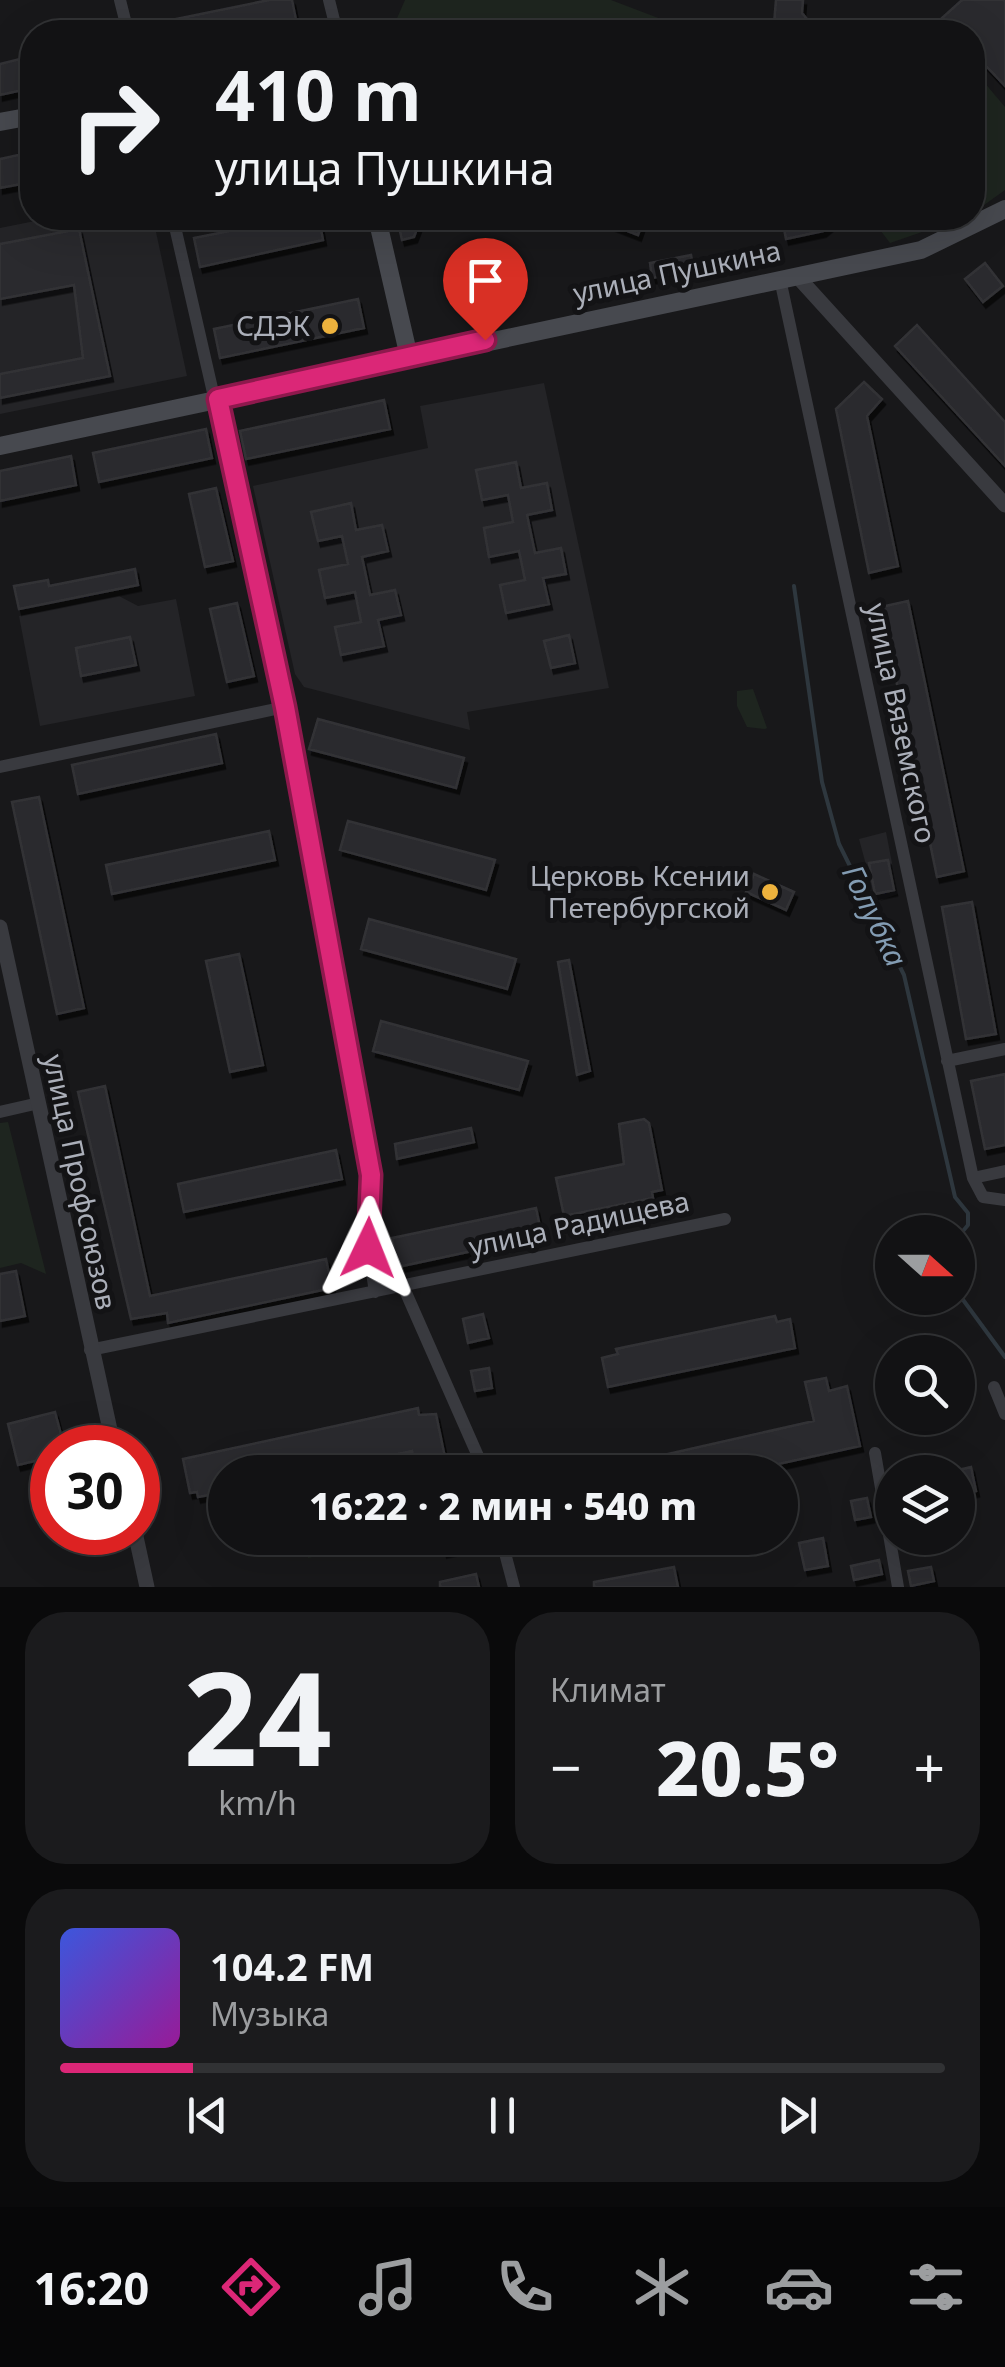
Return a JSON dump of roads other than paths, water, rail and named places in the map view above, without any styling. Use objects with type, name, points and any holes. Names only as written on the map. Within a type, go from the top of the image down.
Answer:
[{"type":"main road","points":[[380,230],[409,357]]},
{"type":"main road","name":"улица Пушкина","points":[[0,446],[921,250],[963,230]]},
{"type":"street","points":[[176,230],[218,399],[285,707],[371,1175],[368,1248],[375,1292]]},
{"type":"street","points":[[789,277],[1005,505]]},
{"type":"street","name":"улица Вяземского","points":[[789,277],[974,1178]]},
{"type":"street","points":[[0,767],[285,707]]},
{"type":"street","name":"улица Профсоюзов","points":[[0,927],[108,1425]]},
{"type":"street","points":[[948,1061],[1005,1049]]},
{"type":"street","points":[[0,1112],[39,1103]]},
{"type":"street","points":[[1005,1171],[974,1178],[983,1197],[1005,1200]]},
{"type":"street","name":"улица Радищева","points":[[90,1350],[725,1219]]},
{"type":"street","points":[[403,1286],[478,1455]]},
{"type":"street","points":[[994,1387],[1005,1414]]},
{"type":"street","points":[[875,1452],[898,1587]]},
{"type":"street","points":[[140,1555],[147,1587]]},
{"type":"street","points":[[506,1555],[514,1587]]},
{"type":"waterway","name":"Голубка","points":[[794,586],[822,782],[839,844],[904,975],[955,1197],[968,1215]]},
{"type":"waterway","name":"Голубка","points":[[974,1315],[1005,1357]]},
{"type":"place","name":"СДЭК","points":[[330,326]]},
{"type":"place","name":"Церковь Ксении Петербургской","points":[[770,892]]}]
